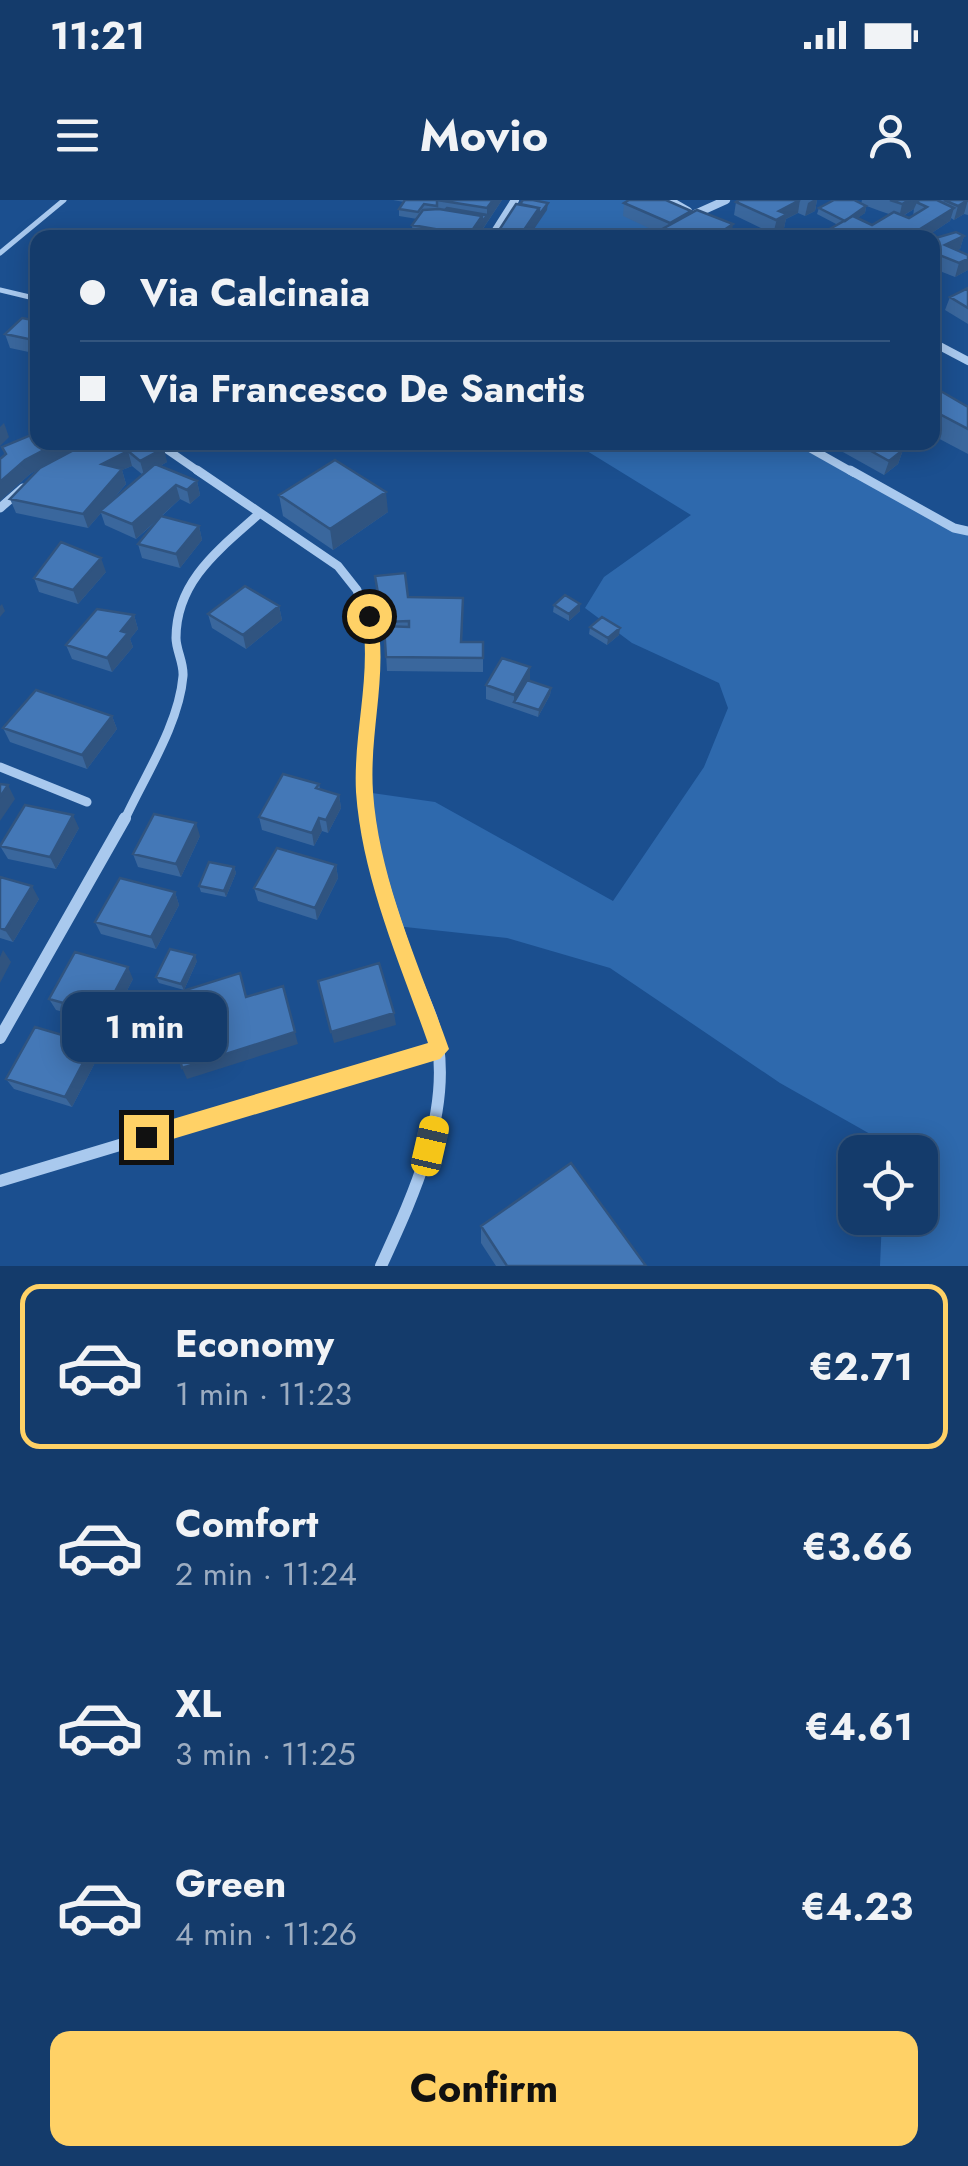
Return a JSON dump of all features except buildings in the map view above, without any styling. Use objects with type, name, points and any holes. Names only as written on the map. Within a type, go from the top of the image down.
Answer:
[{"type":"street","points":[[496,230],[516,200]]},
{"type":"street","points":[[669,200],[709,222]]},
{"type":"street","points":[[695,214],[726,200]]},
{"type":"street","points":[[940,346],[968,362]]},
{"type":"street","points":[[168,450],[348,575],[357,584],[369,616],[376,653],[365,792],[384,891],[440,1049],[437,1118],[424,1174],[381,1266]]},
{"type":"street","points":[[813,450],[954,528],[968,530]]},
{"type":"street","points":[[0,508],[38,475]]},
{"type":"street","points":[[0,1038],[124,821],[170,720],[183,674],[176,638],[183,594],[207,561],[260,513]]},
{"type":"street","points":[[0,767],[87,802]]},
{"type":"street","points":[[0,1181],[440,1049]]},
{"type":"lane","points":[[0,254],[64,200]]},
{"type":"lane","points":[[0,290],[30,297]]},
{"type":"shaded area","points":[[526,200],[644,200],[664,230],[528,230]]},
{"type":"shaded area","points":[[585,450],[814,450],[968,531],[968,1266],[880,1266],[881,1235],[938,1235],[938,1135],[872,1135],[780,1083],[610,968],[507,938],[396,926],[365,792],[435,802],[613,901],[704,767],[728,708],[719,683],[632,643],[585,608],[604,577],[691,515]]},
{"type":"route","points":[[146,1137],[440,1049],[384,891],[365,792],[376,653],[369,616]]}]
